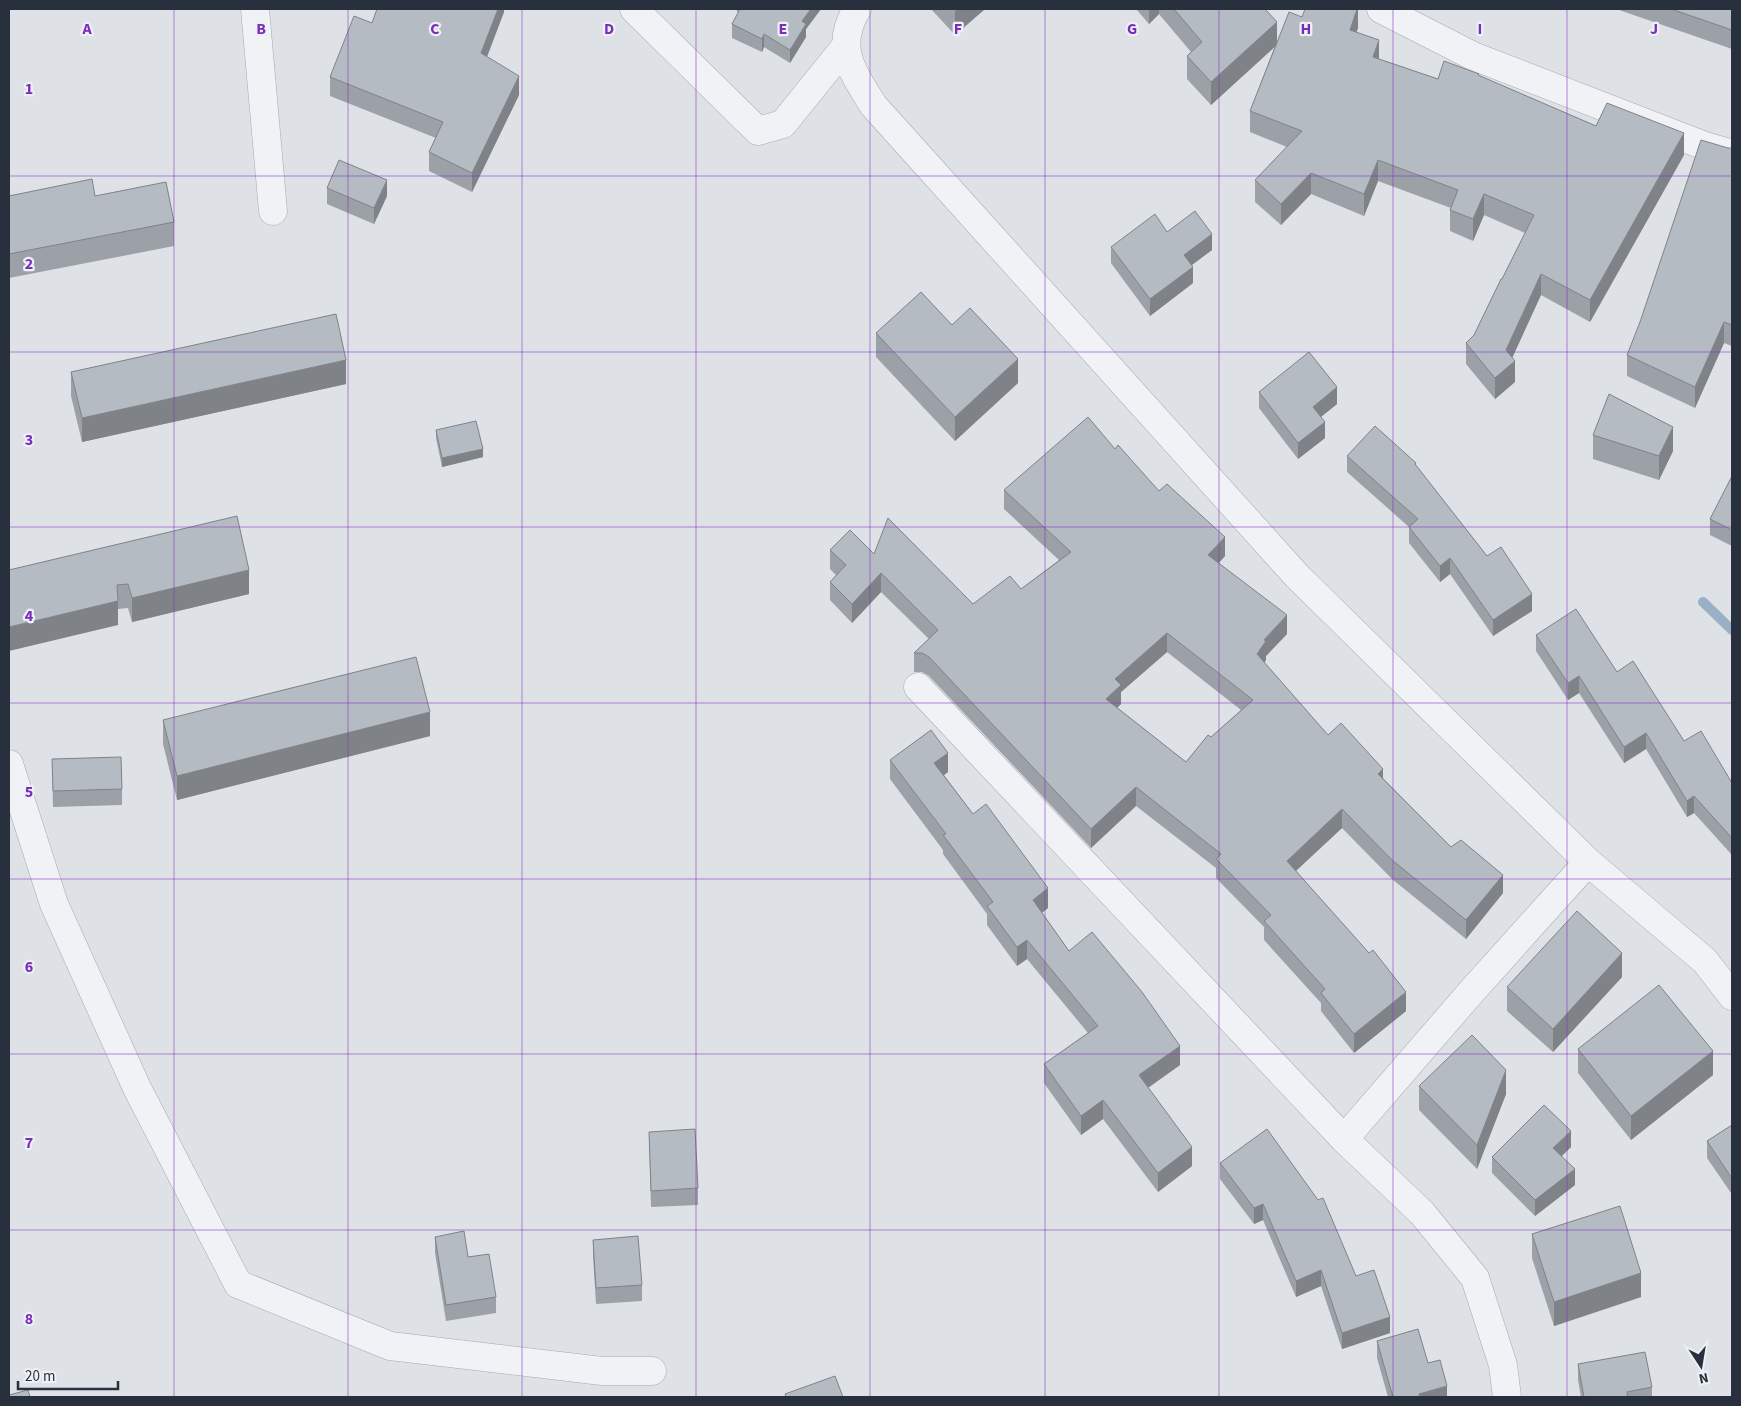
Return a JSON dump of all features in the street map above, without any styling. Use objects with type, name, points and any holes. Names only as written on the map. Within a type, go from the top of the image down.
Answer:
[{"type":"street","points":[[256,9],[273,211]]},
{"type":"street","points":[[634,9],[758,131],[783,124],[845,47],[850,21],[857,9]]},
{"type":"street","points":[[1381,9],[1473,56],[1696,142],[1732,154]]},
{"type":"street","points":[[845,47],[855,77],[873,104],[1297,576],[1588,862],[1705,961],[1732,996]]},
{"type":"street","points":[[918,687],[1344,1139],[1422,1213],[1475,1278],[1502,1365],[1507,1397]]},
{"type":"street","points":[[9,764],[54,904],[137,1088],[238,1284],[390,1346],[602,1371],[652,1371]]},
{"type":"street","points":[[1344,1139],[1478,984],[1588,862]]},
{"type":"building","points":[[377,9],[498,9],[481,53],[519,76],[472,173],[429,152],[443,122],[330,77],[354,16],[372,23]]},
{"type":"building","points":[[740,9],[811,9],[802,21],[806,24],[790,50],[764,34],[762,39],[732,24]]},
{"type":"building","points":[[1174,9],[1265,9],[1277,22],[1211,82],[1187,56],[1202,42]]},
{"type":"building","points":[[1305,9],[1357,9],[1350,30],[1379,40],[1373,57],[1438,79],[1444,61],[1479,74],[1596,126],[1607,103],[1684,133],[1590,300],[1541,274],[1506,350],[1515,361],[1495,378],[1466,343],[1474,335],[1534,215],[1484,194],[1473,219],[1450,210],[1458,190],[1378,160],[1364,194],[1311,173],[1281,204],[1255,180],[1302,131],[1250,111],[1289,12],[1302,17]]},
{"type":"building","points":[[1671,9],[1732,9],[1732,30]]},
{"type":"building","points":[[1701,140],[1732,148],[1732,325],[1724,322],[1695,387],[1627,355],[1640,322]]},
{"type":"building","points":[[339,160],[387,180],[374,208],[327,188]]},
{"type":"building","points":[[92,179],[95,196],[166,182],[174,222],[9,254],[9,196]]},
{"type":"building","points":[[1195,211],[1212,234],[1184,255],[1193,267],[1150,299],[1111,247],[1155,214],[1167,232]]},
{"type":"building","points":[[921,292],[952,325],[970,308],[1018,359],[955,417],[876,333]]},
{"type":"building","points":[[336,314],[346,360],[82,418],[71,372]]},
{"type":"building","points":[[1309,352],[1337,387],[1313,407],[1325,422],[1298,443],[1259,392]]},
{"type":"building","points":[[1609,394],[1673,427],[1659,456],[1593,435]]},
{"type":"building","points":[[1088,417],[1115,449],[1118,445],[1159,491],[1167,484],[1225,537],[1208,555],[1287,615],[1264,640],[1266,641],[1257,654],[1328,735],[1341,723],[1383,769],[1378,774],[1451,847],[1461,840],[1503,875],[1466,920],[1392,860],[1342,809],[1287,861],[1369,953],[1373,950],[1406,992],[1354,1034],[1321,993],[1325,989],[1264,921],[1271,915],[1216,859],[1221,854],[1136,787],[1091,829],[929,657],[922,653],[914,653],[938,630],[881,573],[852,604],[830,582],[846,565],[830,550],[850,530],[874,554],[888,518],[973,604],[1010,576],[1021,589],[1071,552],[1004,490]],"holes":[[[1167,633],[1253,700],[1211,737],[1208,735],[1186,762],[1106,699],[1121,685],[1115,679]]]},
{"type":"building","points":[[476,421],[483,449],[442,458],[436,430]]},
{"type":"building","points":[[1375,426],[1416,463],[1487,556],[1501,547],[1532,594],[1493,620],[1450,558],[1440,566],[1409,527],[1418,519],[1347,456]]},
{"type":"building","points":[[1732,476],[1732,530],[1710,519]]},
{"type":"building","points":[[237,516],[249,570],[132,598],[128,584],[117,585],[118,601],[9,627],[9,570]]},
{"type":"building","points":[[1576,609],[1617,672],[1633,661],[1684,741],[1701,731],[1732,783],[1732,838],[1694,796],[1687,801],[1646,733],[1624,747],[1579,676],[1568,683],[1536,635]]},
{"type":"building","points":[[416,657],[430,712],[177,776],[163,720]]},
{"type":"building","points":[[931,730],[948,753],[934,763],[973,814],[986,804],[1048,888],[1033,900],[1069,951],[1092,932],[1142,992],[1180,1046],[1139,1075],[1192,1147],[1158,1173],[1103,1100],[1081,1116],[1044,1064],[1098,1026],[1027,940],[1017,947],[987,906],[993,902],[943,835],[946,834],[890,760]]},
{"type":"building","points":[[121,757],[122,789],[53,791],[52,759]]},
{"type":"building","points":[[1577,911],[1622,953],[1553,1029],[1507,987]]},
{"type":"building","points":[[1659,985],[1713,1051],[1631,1116],[1578,1049]]},
{"type":"building","points":[[1472,1035],[1506,1070],[1477,1145],[1419,1086]]},
{"type":"building","points":[[1544,1105],[1571,1131],[1553,1148],[1575,1169],[1535,1200],[1492,1157]]},
{"type":"building","points":[[1732,1125],[1732,1176],[1731,1177],[1707,1141]]},
{"type":"building","points":[[695,1129],[698,1188],[651,1191],[649,1132]]},
{"type":"building","points":[[1267,1129],[1318,1200],[1323,1198],[1356,1276],[1374,1270],[1390,1317],[1342,1333],[1321,1270],[1296,1281],[1263,1204],[1254,1208],[1220,1163]]},
{"type":"building","points":[[1620,1206],[1641,1273],[1554,1302],[1532,1234]]},
{"type":"building","points":[[464,1231],[468,1257],[489,1254],[496,1297],[446,1305],[435,1237]]},
{"type":"building","points":[[638,1236],[642,1285],[596,1288],[593,1240]]},
{"type":"building","points":[[1418,1329],[1428,1363],[1440,1360],[1447,1386],[1419,1394],[1420,1397],[1393,1397],[1377,1341]]},
{"type":"building","points":[[1645,1352],[1652,1387],[1627,1392],[1628,1397],[1584,1397],[1578,1364]]},
{"type":"building","points":[[835,1376],[843,1397],[786,1397],[785,1394]]},
{"type":"building","points":[[28,1390],[30,1397],[9,1397],[9,1395]]},
{"type":"waterway","points":[[1703,602],[1732,630]]}]
